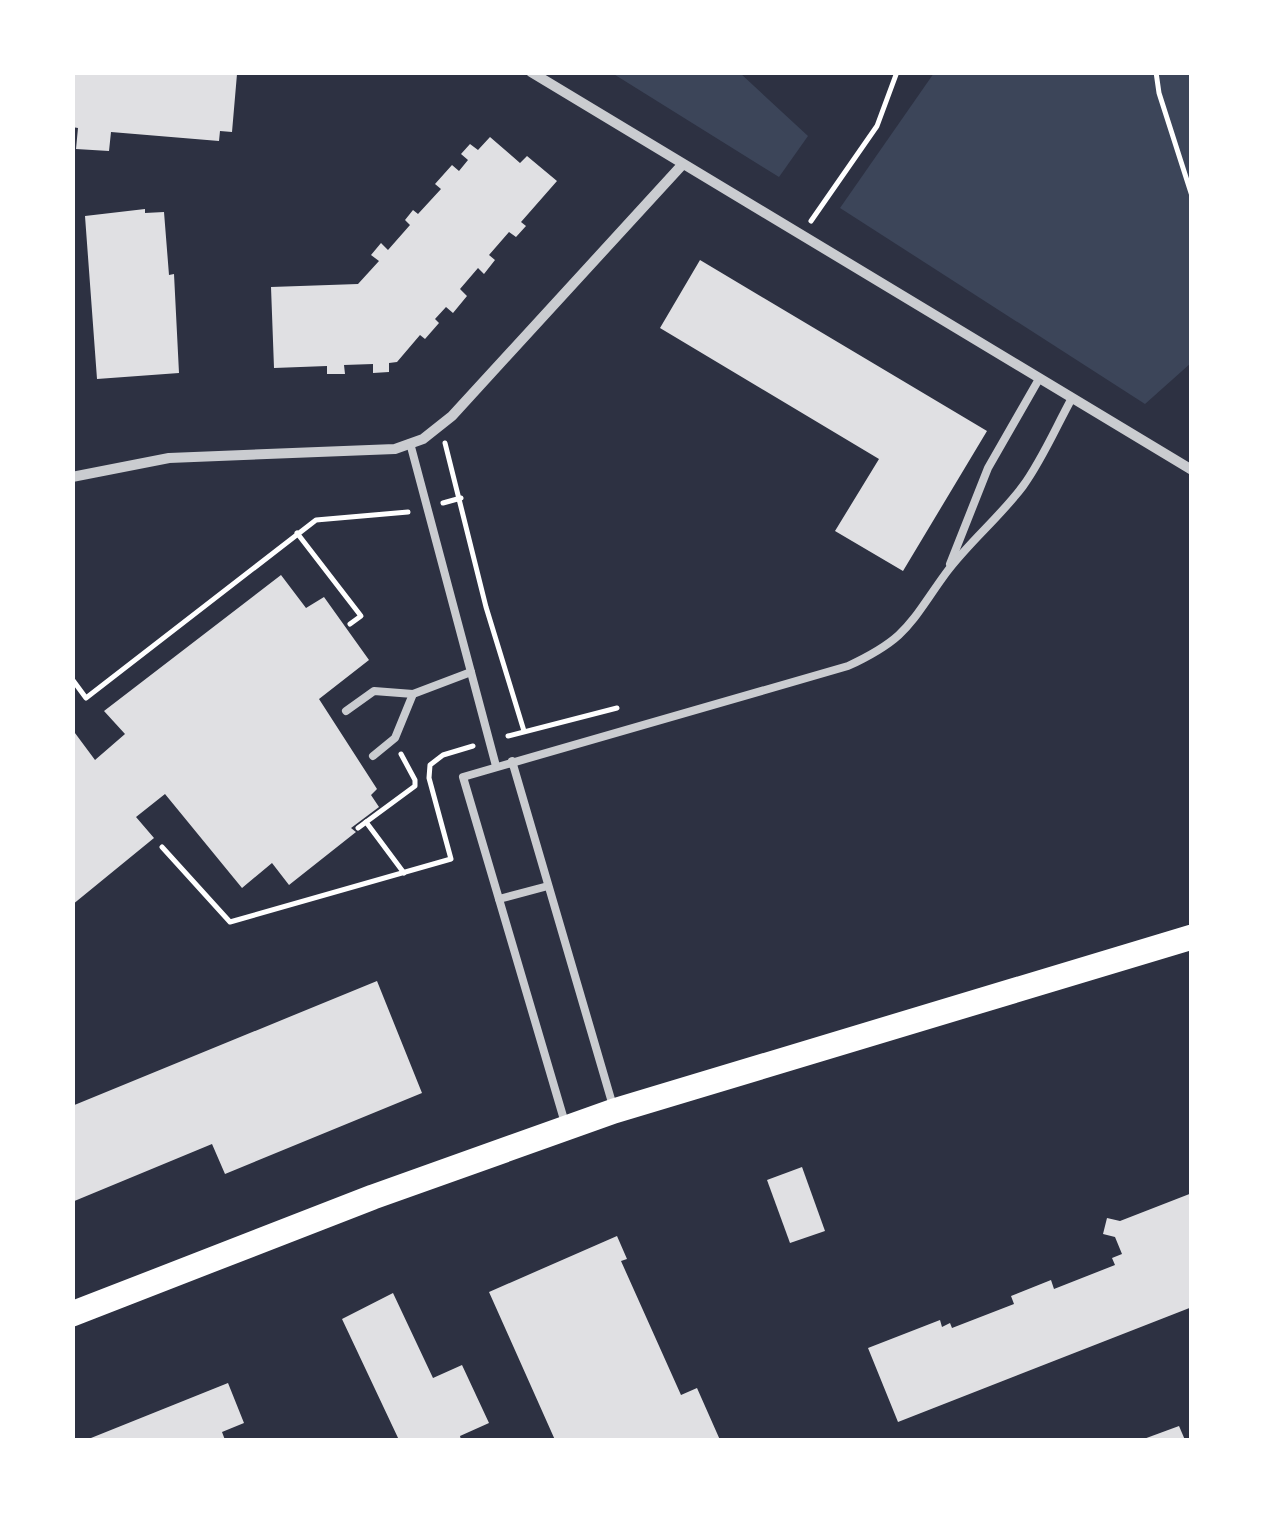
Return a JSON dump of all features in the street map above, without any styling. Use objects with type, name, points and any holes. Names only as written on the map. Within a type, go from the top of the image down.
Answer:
[{"type":"main road","points":[[72,1314],[354,1204],[614,1110],[1192,937]]},
{"type":"street","points":[[531,72],[1192,470]]},
{"type":"street","points":[[72,477],[170,458],[358,452],[395,449],[422,439],[463,403],[682,165]]},
{"type":"lane","points":[[946,573],[988,468],[1039,378]]},
{"type":"lane","points":[[566,1128],[463,776],[848,666],[876,653],[901,636],[919,616],[946,573],[1024,484],[1072,398]]},
{"type":"lane","points":[[410,443],[496,766]]},
{"type":"lane","points":[[346,711],[374,691],[414,694],[470,672]]},
{"type":"lane","points":[[372,756],[396,738],[414,694]]},
{"type":"lane","points":[[512,761],[614,1110]]},
{"type":"lane","points":[[499,899],[548,886]]},
{"type":"path","points":[[801,236],[877,126],[897,72]]},
{"type":"path","points":[[1156,72],[1192,196]]},
{"type":"path","points":[[437,428],[450,451],[482,592],[524,731]]},
{"type":"path","points":[[72,679],[86,698],[316,520],[401,514],[461,498]]},
{"type":"path","points":[[298,533],[360,616],[350,624]]},
{"type":"path","points":[[162,847],[230,922],[451,859],[429,778],[430,765],[443,754],[616,708]]},
{"type":"path","points":[[358,828],[415,786],[396,738]]},
{"type":"path","points":[[366,822],[404,873]]},
{"type":"shaded area","points":[[612,73],[740,73],[808,136],[779,177]]},
{"type":"shaded area","points":[[934,73],[1191,73],[1191,363],[1145,404],[840,208]]},
{"type":"building","points":[[72,72],[237,74],[232,132],[220,131],[219,141],[111,132],[109,151],[76,149],[78,128],[72,127]]},
{"type":"building","points":[[490,137],[520,163],[527,156],[557,181],[521,222],[526,226],[516,237],[509,232],[489,255],[495,260],[484,274],[478,268],[460,289],[467,296],[453,313],[446,307],[425,339],[420,335],[397,362],[389,363],[389,372],[373,373],[373,364],[344,365],[345,374],[327,374],[327,366],[274,368],[271,287],[358,284],[379,261],[371,255],[381,243],[388,250],[410,225],[405,220],[413,210],[418,214],[441,189],[435,184],[452,165],[459,171],[468,160],[461,154],[470,144],[478,150]]},
{"type":"building","points":[[145,209],[145,213],[164,212],[169,275],[174,274],[179,373],[97,379],[85,216]]},
{"type":"building","points":[[700,260],[987,431],[903,571],[835,531],[879,459],[660,328]]},
{"type":"building","points":[[281,575],[306,608],[324,597],[369,660],[319,699],[377,789],[371,795],[379,807],[351,828],[356,832],[289,885],[272,863],[242,888],[165,794],[136,817],[154,838],[72,905],[72,729],[95,760],[125,734],[104,711]]},
{"type":"building","points":[[377,981],[422,1093],[225,1174],[212,1144],[72,1202],[72,1106]]},
{"type":"building","points":[[802,1167],[825,1231],[790,1243],[767,1180]]},
{"type":"building","points":[[1192,1193],[1192,1307],[898,1422],[868,1348],[940,1320],[942,1327],[950,1323],[952,1328],[1014,1304],[1011,1296],[1051,1280],[1054,1289],[1115,1265],[1112,1258],[1122,1254],[1115,1237],[1103,1234],[1107,1218],[1120,1221]]},
{"type":"building","points":[[617,1236],[627,1259],[621,1261],[681,1395],[697,1388],[720,1440],[555,1440],[489,1292]]},
{"type":"building","points":[[393,1293],[433,1378],[462,1365],[489,1423],[460,1436],[461,1440],[399,1440],[342,1319]]},
{"type":"building","points":[[228,1383],[244,1423],[222,1432],[225,1440],[86,1440]]},
{"type":"building","points":[[1179,1426],[1185,1440],[1141,1440]]}]
